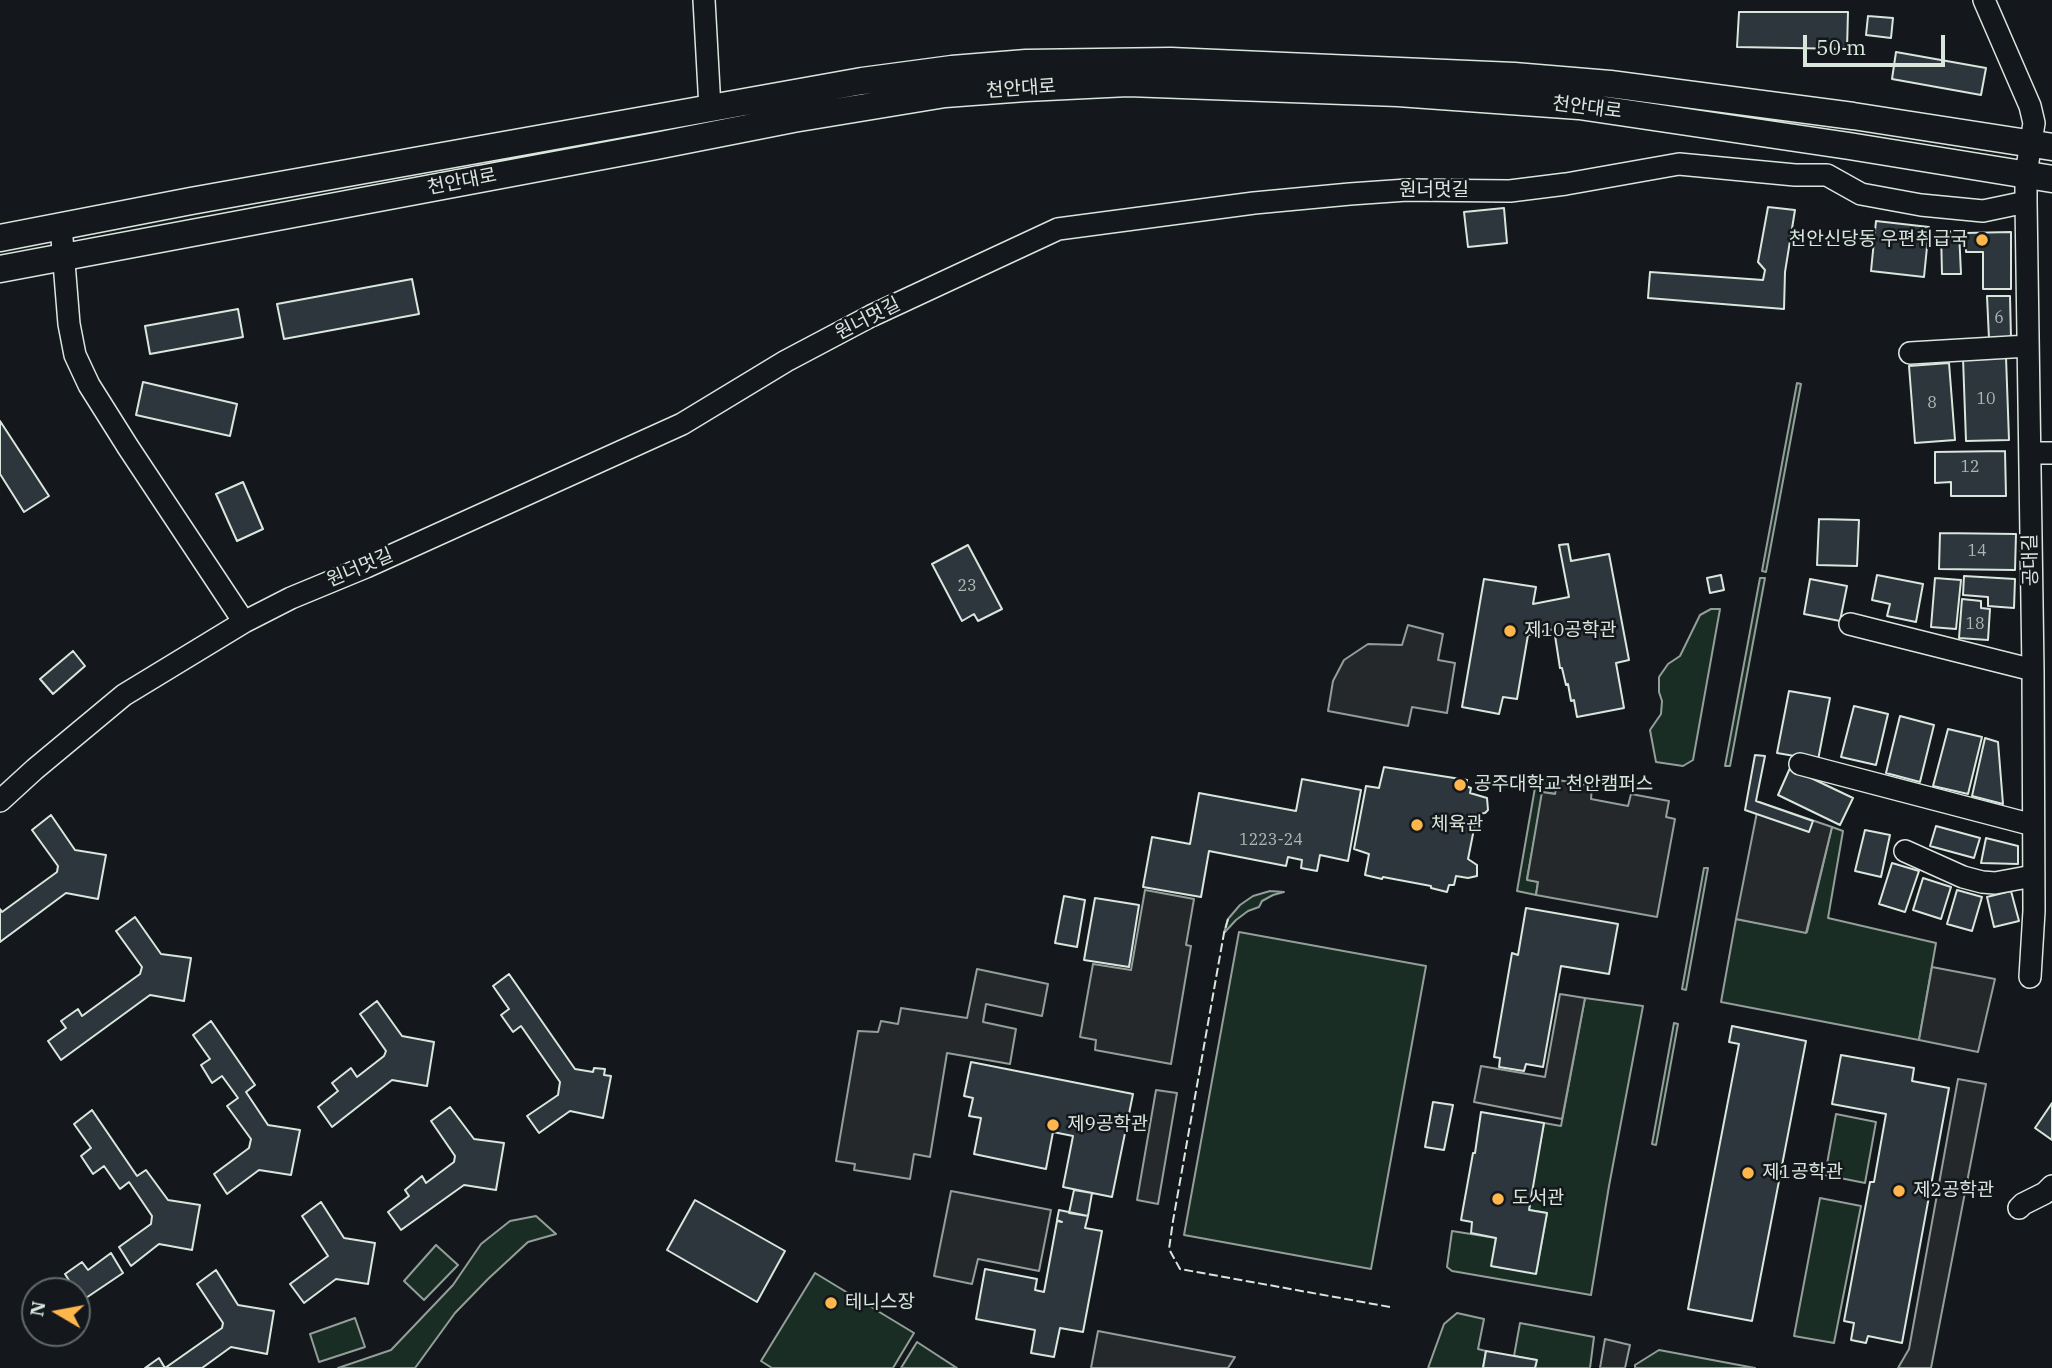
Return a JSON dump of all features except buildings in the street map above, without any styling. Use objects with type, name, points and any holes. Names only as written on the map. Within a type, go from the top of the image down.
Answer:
[{"type":"main road","name":"천안대로","points":[[0,237],[862,81],[952,69],[1026,63],[1171,61],[1514,76],[1610,84],[1853,116],[2041,145]]},
{"type":"main road","name":"천안대로","points":[[0,269],[793,119],[945,94],[1128,83],[1398,93],[1579,106],[2052,179]]},
{"type":"street","points":[[704,0],[710,108]]},
{"type":"street","name":"공대길","points":[[1984,0],[2031,106],[2041,145],[2026,174],[2033,876],[2043,908],[2030,977]]},
{"type":"street","name":"원너멋길","points":[[0,801],[124,695],[244,622],[291,598],[366,567],[682,424],[786,361],[871,316],[1058,229],[1254,203],[1350,194],[1407,190],[1510,191],[1580,182],[1679,164],[1795,175],[1827,175],[1861,194],[1921,205],[1983,211],[2026,202]]},
{"type":"street","points":[[61,226],[69,324],[75,355],[89,385],[244,622]]},
{"type":"street","points":[[1910,353],[2028,346]]},
{"type":"street","points":[[2030,453],[2052,453]]},
{"type":"street","points":[[1850,624],[2033,670]]},
{"type":"street","points":[[1800,764],[2033,825]]},
{"type":"street","points":[[1905,851],[1963,877],[1982,881],[1995,883],[2033,876]]},
{"type":"street","points":[[2020,1208],[2052,1186]]},
{"type":"green space","points":[[1797,383],[1801,384],[1766,572],[1762,571]]},
{"type":"green space","points":[[1760,578],[1765,578],[1730,766],[1725,766]]},
{"type":"green space","points":[[1711,609],[1720,609],[1693,760],[1683,766],[1656,762],[1650,730],[1661,714],[1659,677],[1668,664],[1680,656],[1700,615]]},
{"type":"green space","points":[[1543,778],[1558,780],[1556,794],[1543,792],[1527,879],[1538,882],[1536,895],[1517,891],[1536,782]]},
{"type":"green space","points":[[1832,827],[1843,831],[1828,918],[1936,943],[1919,1040],[1721,1002],[1736,919],[1807,932]]},
{"type":"green space","points":[[1704,868],[1708,868],[1686,990],[1682,989]]},
{"type":"green space","points":[[1270,891],[1284,892],[1262,901],[1259,907],[1248,911],[1224,933],[1228,919],[1240,905],[1253,896]]},
{"type":"green space","points":[[1239,932],[1426,966],[1371,1269],[1184,1235]]},
{"type":"green space","points":[[1585,998],[1643,1006],[1591,1295],[1452,1271],[1447,1267],[1452,1231],[1496,1238],[1492,1266],[1536,1273],[1547,1213],[1529,1210],[1532,1188],[1544,1123],[1561,1126]]},
{"type":"green space","points":[[1674,1023],[1678,1024],[1656,1145],[1652,1144]]},
{"type":"green space","points":[[1836,1114],[1876,1122],[1865,1183],[1825,1175]]},
{"type":"green space","points":[[1820,1198],[1861,1206],[1834,1343],[1794,1336]]},
{"type":"green space","points":[[536,1216],[556,1234],[528,1242],[488,1279],[455,1313],[415,1368],[338,1368],[391,1350],[453,1285],[481,1244],[510,1221]]},
{"type":"green space","points":[[436,1245],[458,1265],[424,1300],[404,1281]]},
{"type":"green space","name":"테니스장","points":[[815,1273],[914,1333],[893,1368],[772,1368],[761,1361]]},
{"type":"green space","points":[[1457,1313],[1484,1319],[1478,1349],[1486,1351],[1483,1368],[1428,1368],[1444,1324]]},
{"type":"green space","points":[[355,1318],[365,1347],[319,1362],[310,1334]]},
{"type":"green space","points":[[1520,1323],[1594,1337],[1590,1368],[1535,1368],[1536,1360],[1514,1356]]},
{"type":"green space","points":[[917,1342],[957,1368],[901,1368]]},
{"type":"green space","points":[[1659,1350],[1755,1368],[1635,1368],[1635,1365]]},
{"type":"shaded area","points":[[1408,625],[1443,634],[1438,660],[1455,663],[1447,713],[1412,707],[1408,726],[1328,711],[1333,681],[1344,660],[1368,644],[1402,645]]},
{"type":"shaded area","points":[[1558,780],[1592,786],[1591,799],[1628,806],[1631,794],[1669,801],[1666,817],[1675,819],[1657,917],[1536,895],[1538,882],[1527,880],[1542,792],[1555,794]]},
{"type":"shaded area","points":[[1759,802],[1832,827],[1806,933],[1736,919]]},
{"type":"shaded area","points":[[1145,890],[1194,899],[1186,945],[1191,946],[1171,1064],[1095,1050],[1096,1040],[1080,1037],[1093,964],[1131,970]]},
{"type":"shaded area","points":[[1932,967],[1995,979],[1978,1052],[1919,1040]]},
{"type":"shaded area","points":[[977,969],[1048,984],[1042,1016],[986,1004],[983,1022],[1016,1029],[1010,1064],[947,1053],[930,1157],[914,1154],[910,1179],[854,1170],[855,1164],[836,1161],[858,1031],[878,1032],[881,1021],[898,1024],[901,1008],[967,1018]]},
{"type":"shaded area","points":[[1560,994],[1585,998],[1562,1119],[1474,1102],[1481,1066],[1545,1077]]},
{"type":"shaded area","points":[[1958,1079],[1986,1084],[1931,1368],[1898,1368],[1909,1349]]},
{"type":"shaded area","points":[[1156,1090],[1177,1093],[1158,1204],[1137,1200]]},
{"type":"shaded area","points":[[951,1191],[1051,1210],[1039,1271],[978,1259],[972,1284],[934,1276]]},
{"type":"shaded area","points":[[1098,1331],[1235,1357],[1228,1368],[1091,1368]]},
{"type":"shaded area","points":[[1605,1339],[1630,1345],[1625,1368],[1600,1368]]},
{"type":"fence","points":[[1228,919],[1169,1249],[1180,1269],[1390,1307]]},
{"type":"place","name":"천안신당동 우편취급국","points":[[1982,240]]},
{"type":"place","name":"제10공학관","points":[[1510,631]]},
{"type":"place","name":"공주대학교 천안캠퍼스","points":[[1460,785]]},
{"type":"place","name":"체육관","points":[[1417,825]]},
{"type":"place","name":"제9공학관","points":[[1053,1125]]},
{"type":"place","name":"제1공학관","points":[[1748,1173]]},
{"type":"place","name":"제2공학관","points":[[1899,1191]]},
{"type":"place","name":"도서관","points":[[1498,1199]]},
{"type":"place","name":"테니스장","points":[[831,1303]]}]
